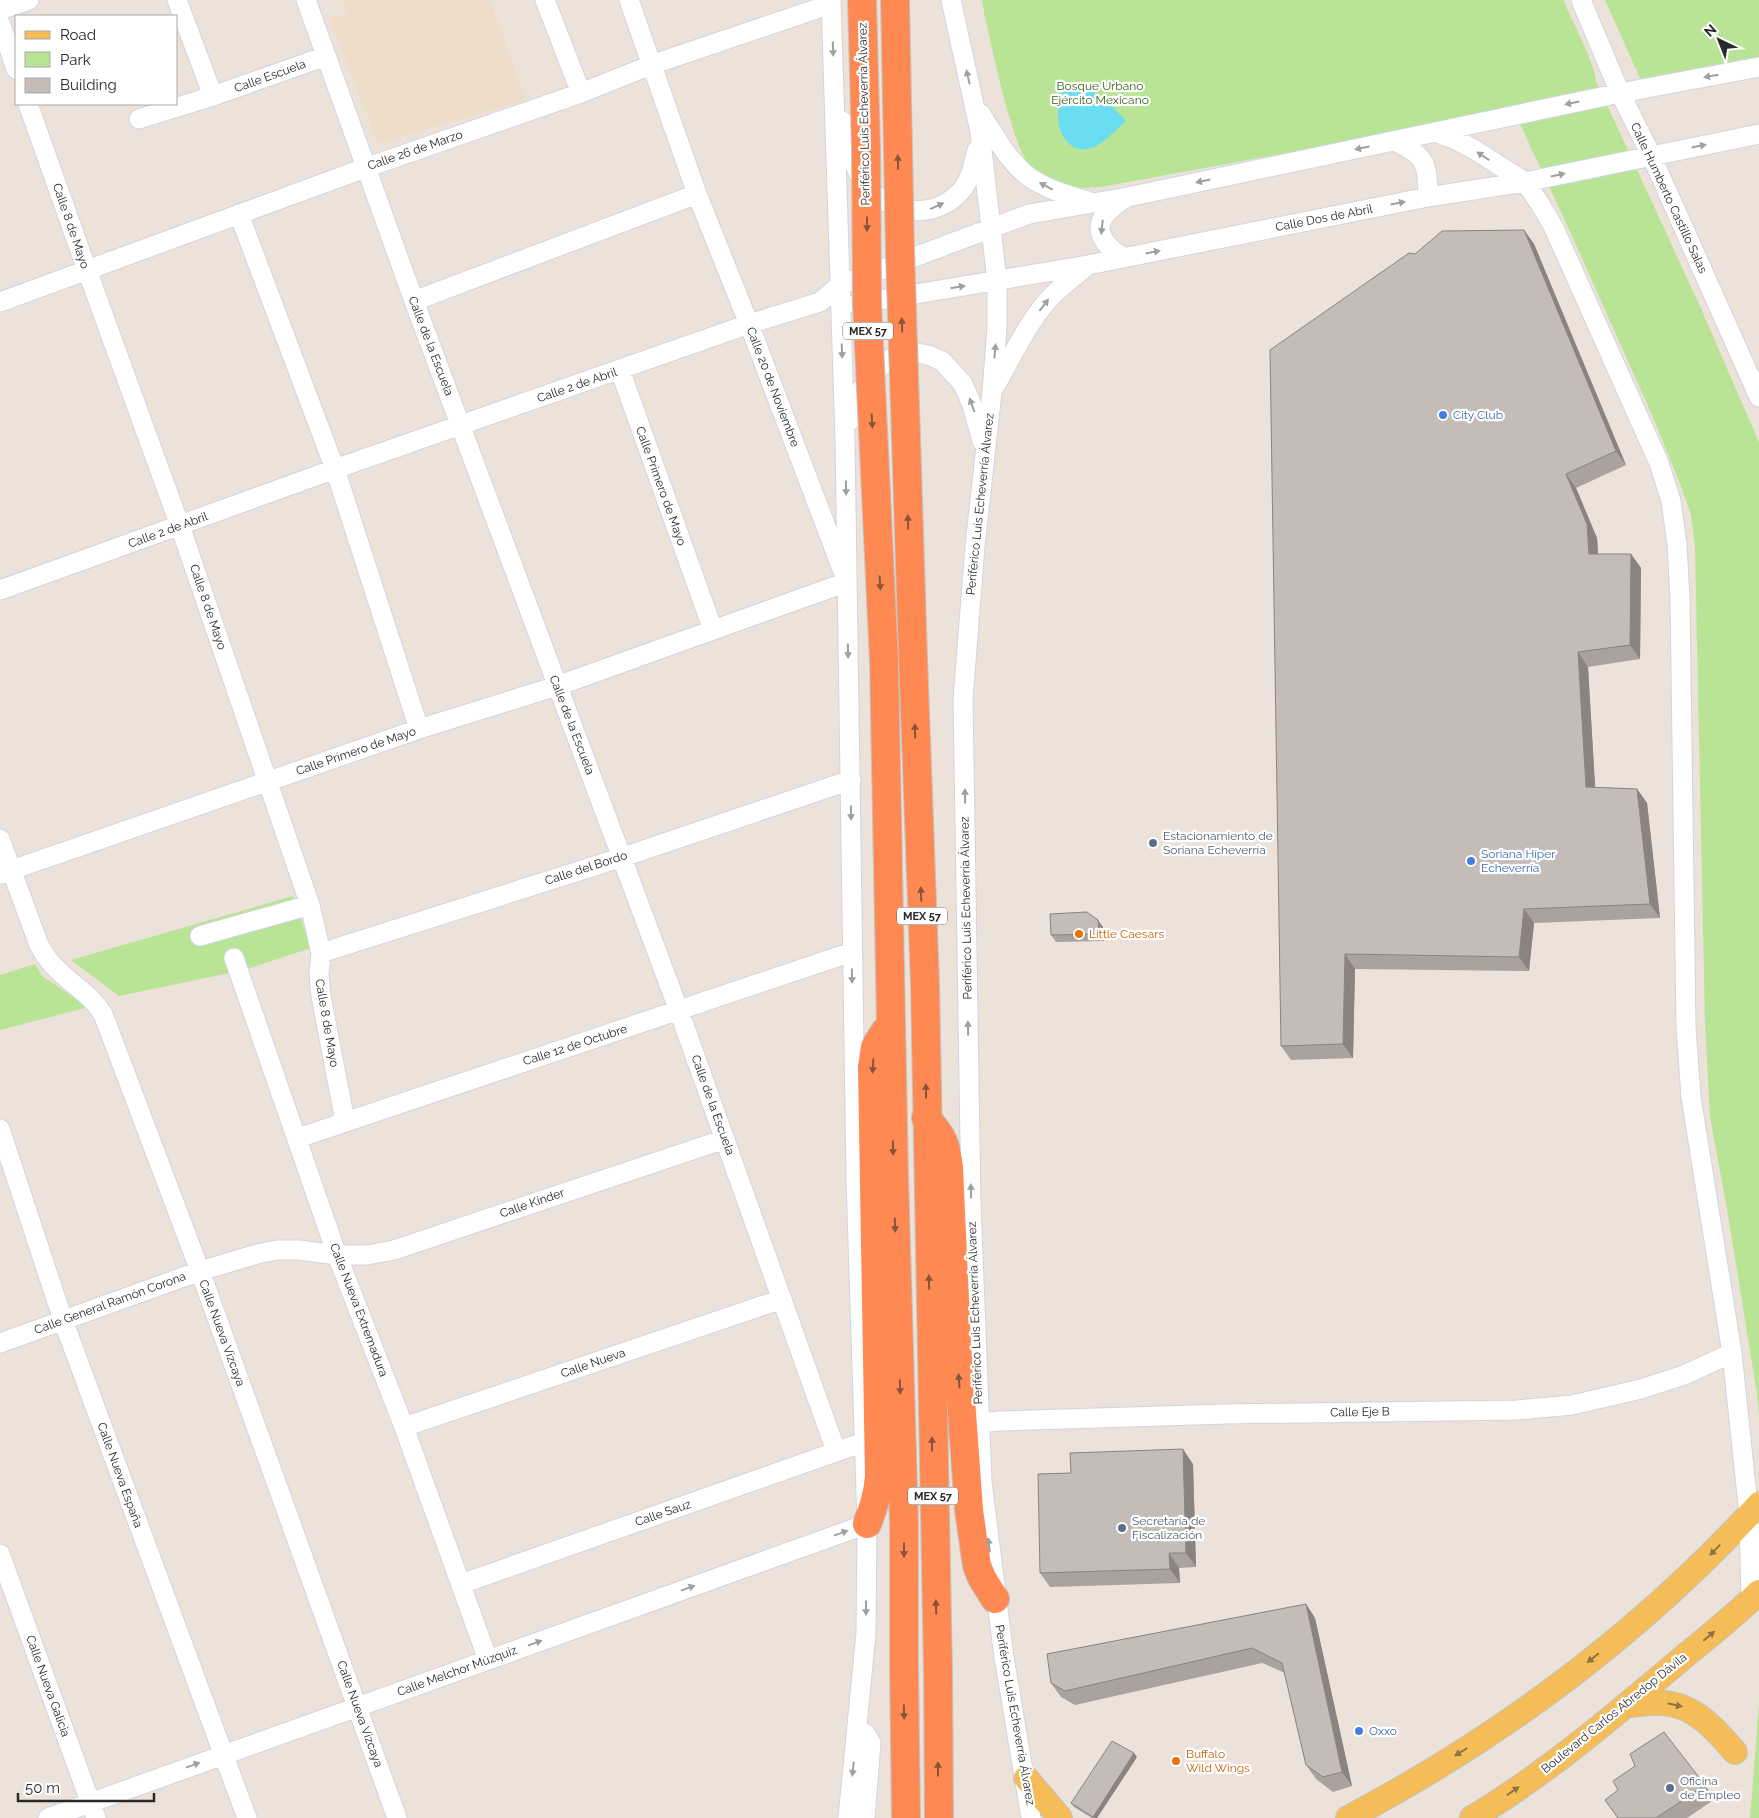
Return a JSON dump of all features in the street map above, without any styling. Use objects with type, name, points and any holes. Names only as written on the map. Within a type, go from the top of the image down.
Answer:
[{"type":"highway","name":"Periférico Luis Echeverría Álvarez","points":[[862,0],[866,148],[867,304],[884,662],[894,1176],[904,1524],[906,1818]]},
{"type":"highway","name":"MEX 57","points":[[896,0],[901,291],[925,984],[939,1818]]},
{"type":"highway","points":[[866,1524],[876,1500],[879,1476],[872,1067],[876,1046],[891,1023]]},
{"type":"highway","points":[[926,1118],[937,1130],[946,1147],[949,1168],[957,1344],[969,1510],[977,1566],[995,1599]]},
{"type":"main road","points":[[1348,1818],[1399,1791],[1509,1721],[1587,1663],[1643,1617],[1706,1559],[1754,1510]]},
{"type":"main road","name":"Boulevard Carlos Abredop Dávila","points":[[1472,1818],[1559,1759],[1755,1596]]},
{"type":"main road","points":[[1626,1705],[1662,1703],[1680,1706],[1699,1716],[1719,1733],[1735,1752]]},
{"type":"main road","points":[[1026,1778],[1060,1818]]},
{"type":"street","points":[[0,10],[29,0]]},
{"type":"street","points":[[177,0],[213,96]]},
{"type":"street","name":"Calle de la Escuela","points":[[306,0],[414,301],[679,1010],[836,1451]]},
{"type":"street","points":[[545,0],[581,92]]},
{"type":"street","name":"Calle 20 de Noviembre","points":[[629,0],[697,194],[749,324],[847,582]]},
{"type":"street","name":"Periférico Luis Echeverría Álvarez","points":[[950,0],[980,132],[997,281],[997,327],[992,392],[975,546],[963,699],[971,1204],[982,1482],[995,1599],[1026,1778],[1029,1814]]},
{"type":"street","name":"Calle Humberto Castillo Salas","points":[[1580,0],[1620,93],[1651,155],[1759,397]]},
{"type":"street","points":[[831,2],[845,440],[856,1179],[866,1524],[866,1633],[848,1818]]},
{"type":"street","name":"Calle 26 de Marzo","points":[[0,302],[365,168],[831,2]]},
{"type":"street","points":[[0,22],[15,66]]},
{"type":"street","name":"Calle Escuela","points":[[139,120],[326,56]]},
{"type":"street","points":[[990,229],[1029,214],[1128,197],[1620,93],[1759,67]]},
{"type":"street","points":[[835,101],[858,172],[869,190],[888,204],[910,212],[935,209],[958,195],[972,172],[980,132]]},
{"type":"street","points":[[974,103],[1003,147],[1025,173],[1059,192],[1092,202]]},
{"type":"street","name":"Calle 8 de Mayo","points":[[28,105],[180,526],[310,905],[321,953],[319,974],[321,996],[345,1121]]},
{"type":"street","points":[[1435,132],[1475,150],[1525,182],[1540,204],[1553,226],[1658,463],[1671,502],[1678,544],[1680,599],[1686,1028],[1691,1097],[1732,1353],[1754,1510],[1755,1596]]},
{"type":"street","name":"Calle Dos de Abril","points":[[997,281],[1124,258],[1428,197],[1525,182],[1759,134]]},
{"type":"street","points":[[1395,141],[1413,150],[1425,164],[1428,197]]},
{"type":"street","points":[[414,301],[697,194]]},
{"type":"street","points":[[1124,258],[1107,246],[1102,239],[1100,228],[1104,216],[1110,209],[1128,197]]},
{"type":"street","points":[[239,214],[335,469],[419,729]]},
{"type":"street","name":"Calle 2 de Abril","points":[[0,590],[335,469],[749,324],[820,302],[840,285],[990,229]]},
{"type":"street","points":[[992,392],[1029,326],[1041,309],[1060,289],[1088,265]]},
{"type":"street","points":[[820,302],[841,307],[997,281]]},
{"type":"street","points":[[845,440],[858,394],[872,374],[891,358],[911,352],[928,355],[942,361],[963,384],[972,405],[985,451]]},
{"type":"street","name":"Calle Primero de Mayo","points":[[620,370],[713,630]]},
{"type":"street","name":"Calle Primero de Mayo","points":[[5,872],[419,729],[557,686],[847,582]]},
{"type":"street","name":"Calle del Bordo","points":[[321,953],[623,857],[851,780]]},
{"type":"street","name":"Calle Nueva Vizcaya","points":[[0,839],[5,872],[39,945],[56,969],[94,1001],[103,1014],[200,1271],[397,1818]]},
{"type":"street","points":[[200,936],[310,905]]},
{"type":"street","name":"Calle 12 de Octubre","points":[[298,1138],[852,952]]},
{"type":"street","name":"Calle Nueva Extremadura","points":[[234,958],[337,1255],[404,1427],[488,1660]]},
{"type":"street","name":"Calle Nueva España","points":[[0,1129],[63,1320],[247,1818]]},
{"type":"street","name":"Calle Kínder","points":[[337,1255],[367,1255],[394,1250],[725,1138]]},
{"type":"street","name":"Calle General Ramón Corona","points":[[0,1343],[200,1271],[257,1254],[277,1250],[299,1250],[337,1255]]},
{"type":"street","name":"Calle Nueva","points":[[404,1427],[782,1299]]},
{"type":"street","name":"Calle Eje B","points":[[979,1423],[1226,1414],[1517,1410],[1572,1405],[1640,1389],[1684,1375],[1732,1353]]},
{"type":"street","name":"Calle Sauz","points":[[461,1584],[864,1442]]},
{"type":"street","name":"Calle Melchor Múzquiz","points":[[48,1818],[93,1811],[224,1754],[866,1524]]},
{"type":"street","name":"Calle Nueva Galicia","points":[[0,1554],[93,1811]]},
{"type":"street","points":[[858,1729],[866,1734],[871,1743],[865,1818]]},
{"type":"shaded area","points":[[342,0],[490,0],[526,100],[378,144],[329,18],[347,13]]},
{"type":"green space","name":"Bosque Urbano Ejército Mexicano","points":[[982,0],[1563,0],[1587,53],[1596,81],[1699,304],[1759,442],[1759,1416],[1727,1209],[1710,1117],[1705,1024],[1695,546],[1691,515],[1652,415],[1514,111],[1101,187],[1079,188],[1067,186],[1033,170],[1025,159],[1004,98]]},
{"type":"green space","points":[[1605,0],[1759,0],[1759,64],[1643,85]]},
{"type":"green space","points":[[293,896],[311,948],[244,970],[119,996],[71,960]]},
{"type":"green space","points":[[35,964],[42,976],[89,1007],[0,1030],[0,975]]},
{"type":"green space","points":[[1759,1704],[1759,1818],[1750,1818]]},
{"type":"water","points":[[1062,84],[1087,88],[1108,102],[1126,121],[1108,138],[1096,146],[1083,149],[1074,147],[1065,139],[1059,125],[1058,117]]},
{"type":"building","points":[[1524,230],[1616,451],[1566,474],[1587,524],[1589,554],[1631,554],[1630,645],[1578,652],[1586,787],[1637,789],[1650,904],[1524,909],[1519,957],[1345,954],[1343,1044],[1281,1046],[1270,350],[1409,253],[1415,254],[1442,231]]},
{"type":"building","name":"Little Caesars","points":[[1087,912],[1098,920],[1099,934],[1051,935],[1050,914]]},
{"type":"building","name":"Secretaría de Fiscalización","points":[[1183,1449],[1186,1553],[1169,1553],[1170,1569],[1040,1573],[1038,1474],[1071,1473],[1070,1453]]},
{"type":"building","points":[[1306,1604],[1342,1772],[1323,1777],[1306,1765],[1282,1663],[1252,1648],[1065,1691],[1051,1683],[1047,1654]]},
{"type":"building","name":"Oficina de Empleo","points":[[1664,1732],[1705,1785],[1656,1818],[1618,1818],[1605,1800],[1618,1790],[1613,1781],[1635,1766],[1630,1754]]},
{"type":"building","points":[[1112,1741],[1134,1753],[1093,1817],[1071,1803]]},
{"type":"place","name":"City Club","points":[[1443,415]]},
{"type":"place","name":"Estacionamiento de Soriana Echeverría","points":[[1153,843]]},
{"type":"place","name":"Soriana Híper Echeverría","points":[[1471,861]]},
{"type":"place","name":"Little Caesars","points":[[1079,934]]},
{"type":"place","name":"Secretaría de Fiscalización","points":[[1122,1528]]},
{"type":"place","name":"Oxxo","points":[[1359,1731]]},
{"type":"place","name":"Buffalo Wild Wings","points":[[1176,1761]]},
{"type":"place","name":"Oficina de Empleo","points":[[1670,1788]]}]
